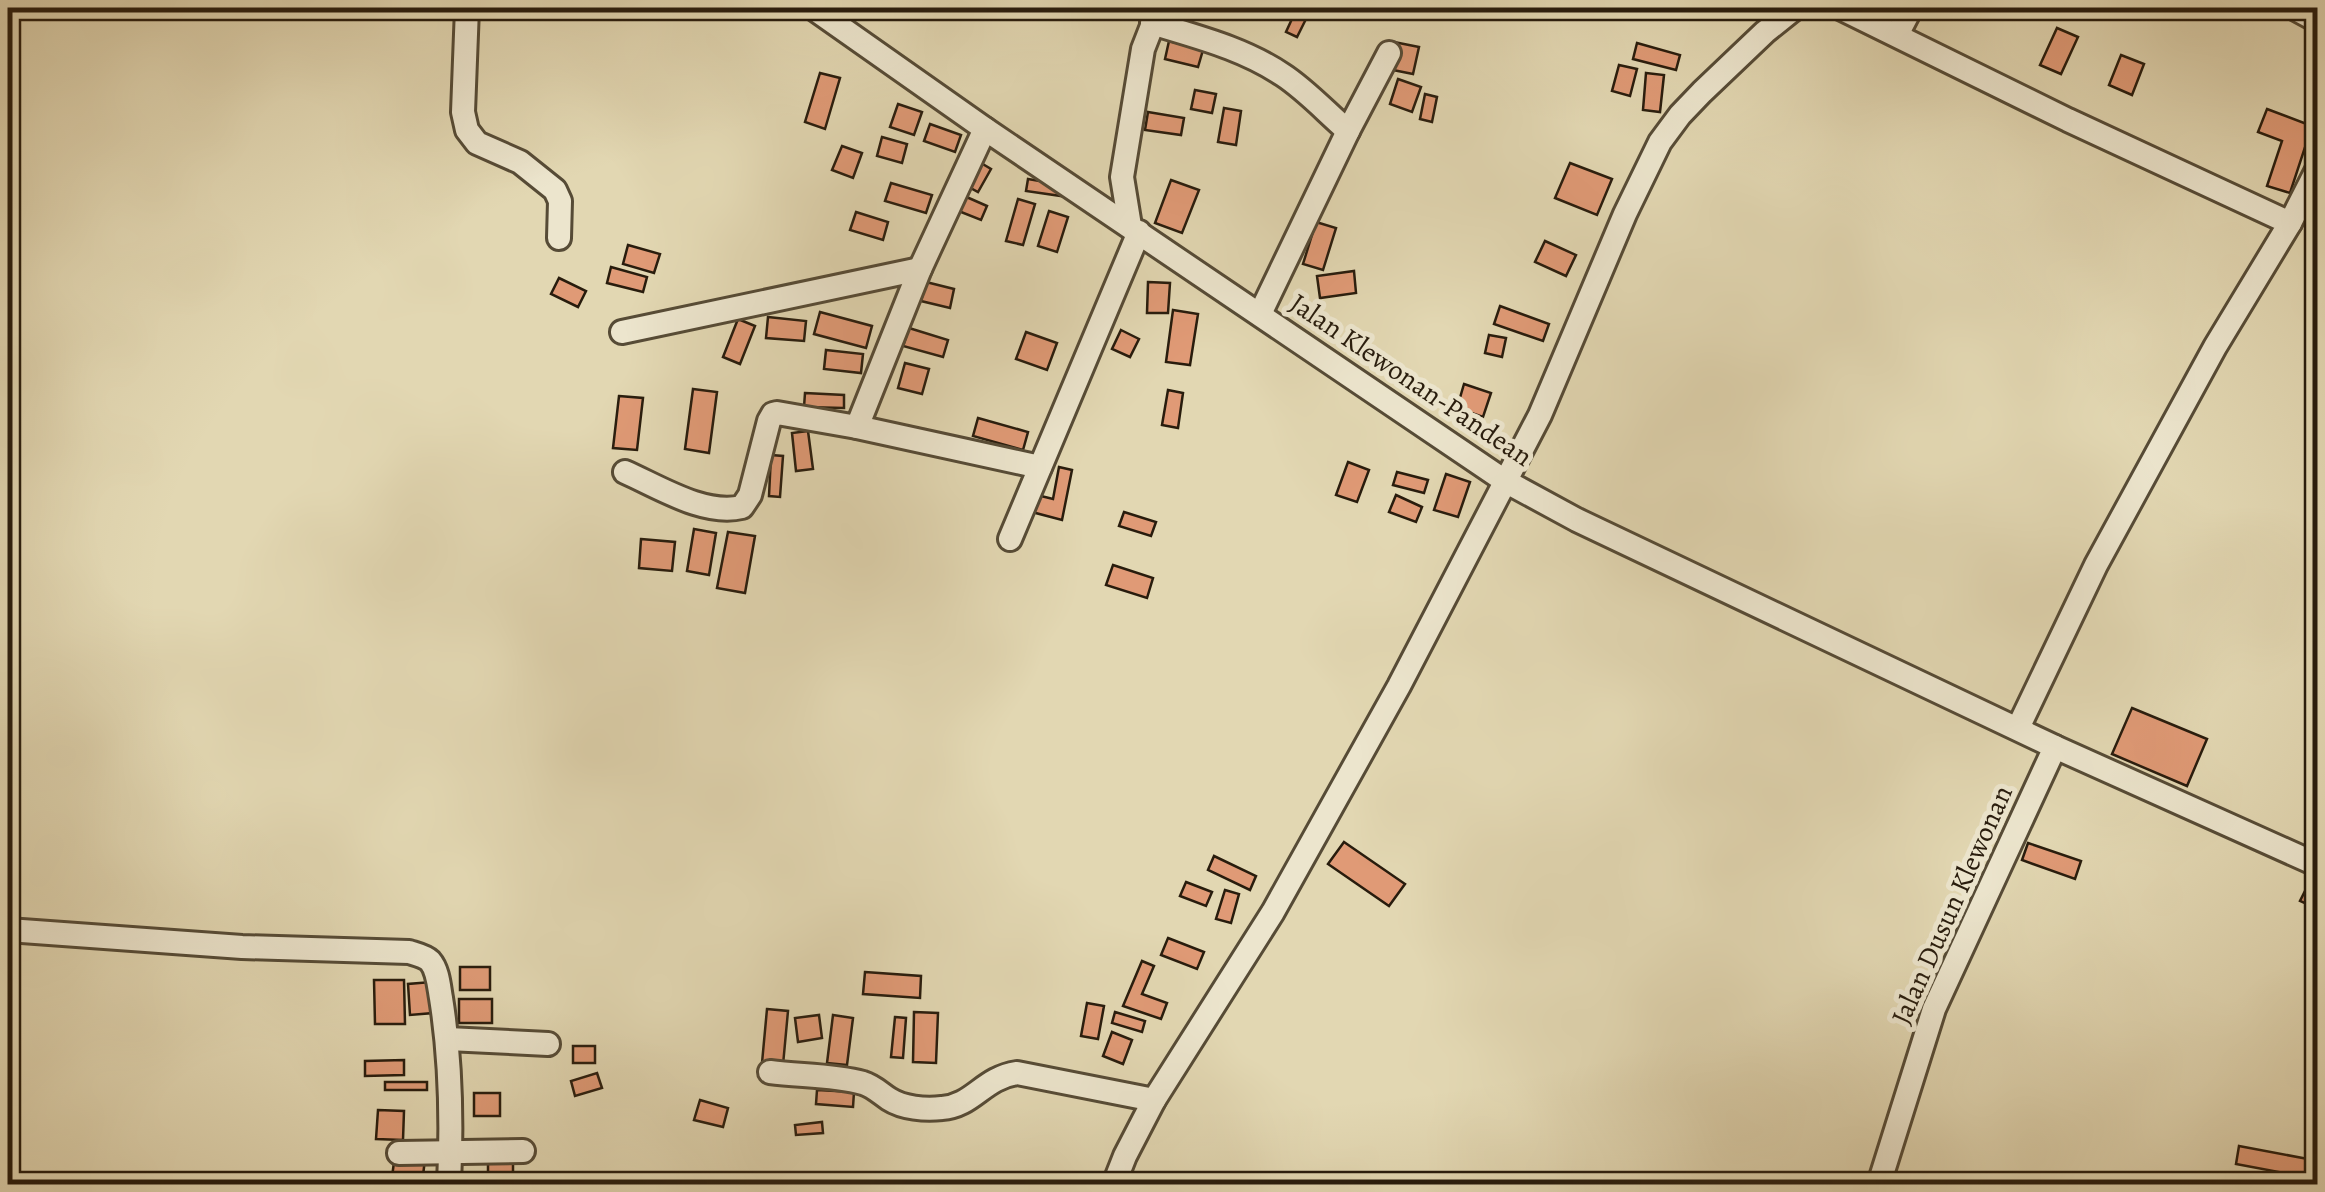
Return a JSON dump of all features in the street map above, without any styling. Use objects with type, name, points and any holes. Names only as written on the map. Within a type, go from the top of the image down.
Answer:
[{"type":"street","points":[[467,8],[463,112],[467,130],[476,143],[520,162],[555,190],[560,200],[559,238]]},
{"type":"street","name":"Jalan Klewonan-Pandean","points":[[813,8],[1505,482],[1577,520],[2018,728]]},
{"type":"street","points":[[1114,1184],[1154,1100],[1273,912],[1399,686],[1540,415],[1625,214],[1660,142],[1702,92],[1796,8]]},
{"type":"street","points":[[1840,8],[2290,223]]},
{"type":"street","points":[[1897,35],[1911,8]]},
{"type":"street","points":[[2294,8],[2318,21]]},
{"type":"street","points":[[1010,539],[1134,229],[1122,177],[1141,60],[1156,15],[1254,58],[1297,85],[1348,131]]},
{"type":"street","points":[[1260,314],[1389,53]]},
{"type":"street","points":[[857,427],[920,269],[985,128]]},
{"type":"street","points":[[2318,168],[2290,223],[2215,346],[2096,565],[2018,728],[2318,864]]},
{"type":"street","points":[[1079,191],[1122,177]]},
{"type":"street","points":[[622,332],[920,269]]},
{"type":"street","points":[[625,472],[705,507],[742,507],[750,495],[768,420],[773,414],[784,413],[1040,467]]},
{"type":"street","name":"Jalan Dusun Klewonan","points":[[1880,1184],[1934,1009],[2054,747]]},
{"type":"street","points":[[8,930],[242,947],[408,952],[430,961],[437,975],[448,1039],[452,1118],[449,1184]]},
{"type":"street","points":[[448,1039],[548,1044]]},
{"type":"street","points":[[770,1072],[860,1082],[894,1102],[922,1108],[962,1103],[991,1081],[1017,1074],[1154,1100]]},
{"type":"street","points":[[399,1153],[523,1151]]},
{"type":"building","points":[[1297,8],[1309,13],[1297,37],[1286,32]]},
{"type":"building","points":[[2057,28],[2078,37],[2061,74],[2040,65]]},
{"type":"building","points":[[1169,41],[1203,50],[1198,67],[1165,59]]},
{"type":"building","points":[[1394,42],[1419,47],[1413,74],[1388,69]]},
{"type":"building","points":[[1637,43],[1680,55],[1676,70],[1633,59]]},
{"type":"building","points":[[2121,55],[2144,64],[2132,95],[2109,85]]},
{"type":"building","points":[[1619,65],[1637,69],[1630,96],[1612,91]]},
{"type":"building","points":[[820,73],[840,78],[825,129],[805,122]]},
{"type":"building","points":[[1646,73],[1664,75],[1660,112],[1643,110]]},
{"type":"building","points":[[1398,79],[1421,87],[1412,112],[1390,104]]},
{"type":"building","points":[[1195,90],[1216,94],[1212,113],[1191,109]]},
{"type":"building","points":[[1425,94],[1437,97],[1432,122],[1420,119]]},
{"type":"building","points":[[898,104],[922,112],[914,135],[890,127]]},
{"type":"building","points":[[1224,108],[1241,111],[1236,145],[1218,142]]},
{"type":"building","points":[[2267,109],[2312,126],[2290,193],[2267,186],[2282,141],[2258,132]]},
{"type":"building","points":[[1148,112],[1184,118],[1181,135],[1145,130]]},
{"type":"building","points":[[930,124],[961,135],[955,152],[924,141]]},
{"type":"building","points":[[882,137],[907,144],[902,163],[877,156]]},
{"type":"building","points":[[842,146],[862,153],[853,178],[832,170]]},
{"type":"building","points":[[981,163],[991,169],[978,192],[967,186]]},
{"type":"building","points":[[1570,163],[1612,179],[1597,215],[1555,198]]},
{"type":"building","points":[[1028,179],[1063,185],[1061,196],[1026,191]]},
{"type":"building","points":[[1171,180],[1199,190],[1182,233],[1155,223]]},
{"type":"building","points":[[891,183],[932,195],[926,213],[885,201]]},
{"type":"building","points":[[962,195],[987,206],[981,220],[956,210]]},
{"type":"building","points":[[1018,199],[1035,204],[1023,245],[1006,241]]},
{"type":"building","points":[[1049,211],[1068,217],[1057,252],[1038,246]]},
{"type":"building","points":[[856,212],[888,222],[883,240],[850,230]]},
{"type":"building","points":[[1316,222],[1336,228],[1323,270],[1303,264]]},
{"type":"building","points":[[1545,241],[1576,255],[1566,276],[1535,262]]},
{"type":"building","points":[[628,245],[660,254],[654,273],[623,264]]},
{"type":"building","points":[[611,267],[647,277],[643,292],[607,283]]},
{"type":"building","points":[[1354,271],[1356,293],[1320,298],[1317,276]]},
{"type":"building","points":[[559,278],[586,291],[578,307],[551,294]]},
{"type":"building","points":[[926,282],[954,289],[950,308],[921,301]]},
{"type":"building","points":[[1148,282],[1170,283],[1168,313],[1147,313]]},
{"type":"building","points":[[1500,306],[1549,324],[1543,341],[1494,324]]},
{"type":"building","points":[[1173,310],[1198,314],[1190,365],[1166,362]]},
{"type":"building","points":[[820,312],[872,326],[866,348],[814,334]]},
{"type":"building","points":[[768,317],[806,321],[804,341],[766,338]]},
{"type":"building","points":[[738,319],[755,326],[740,364],[723,357]]},
{"type":"building","points":[[909,328],[948,340],[943,357],[903,346]]},
{"type":"building","points":[[1121,330],[1139,339],[1130,357],[1112,349]]},
{"type":"building","points":[[1026,332],[1057,343],[1047,370],[1016,359]]},
{"type":"building","points":[[1489,335],[1506,338],[1502,357],[1485,353]]},
{"type":"building","points":[[826,350],[863,354],[861,373],[824,369]]},
{"type":"building","points":[[905,363],[929,369],[922,394],[898,388]]},
{"type":"building","points":[[1464,384],[1491,393],[1483,417],[1457,408]]},
{"type":"building","points":[[693,389],[717,392],[709,453],[685,449]]},
{"type":"building","points":[[1168,390],[1183,393],[1178,428],[1162,425]]},
{"type":"building","points":[[805,393],[844,395],[844,408],[804,407]]},
{"type":"building","points":[[619,396],[643,398],[637,450],[613,448]]},
{"type":"building","points":[[978,418],[1028,432],[1023,450],[973,436]]},
{"type":"building","points":[[808,431],[813,469],[796,471],[792,433]]},
{"type":"building","points":[[771,455],[783,456],[780,497],[769,496]]},
{"type":"building","points":[[1348,462],[1369,470],[1357,502],[1336,495]]},
{"type":"building","points":[[1059,467],[1072,470],[1062,520],[1032,512],[1037,495],[1053,499]]},
{"type":"building","points":[[1397,472],[1428,480],[1424,493],[1393,485]]},
{"type":"building","points":[[1446,474],[1470,482],[1458,517],[1434,510]]},
{"type":"building","points":[[1396,495],[1422,507],[1416,522],[1389,512]]},
{"type":"building","points":[[1124,512],[1156,522],[1151,536],[1119,526]]},
{"type":"building","points":[[694,529],[716,533],[709,575],[687,571]]},
{"type":"building","points":[[728,532],[755,536],[745,593],[717,588]]},
{"type":"building","points":[[641,539],[675,542],[672,571],[639,568]]},
{"type":"building","points":[[1113,565],[1153,578],[1147,598],[1106,585]]},
{"type":"building","points":[[2132,708],[2207,739],[2187,786],[2112,754]]},
{"type":"building","points":[[1344,842],[1405,884],[1389,906],[1328,864]]},
{"type":"building","points":[[2028,843],[2081,861],[2075,879],[2022,860]]},
{"type":"building","points":[[1214,856],[1256,876],[1250,890],[1208,870]]},
{"type":"building","points":[[2312,877],[2318,879],[2318,909],[2300,901]]},
{"type":"building","points":[[1186,882],[1212,892],[1206,906],[1180,896]]},
{"type":"building","points":[[1225,890],[1239,894],[1231,923],[1216,919]]},
{"type":"building","points":[[1168,938],[1204,952],[1197,969],[1161,955]]},
{"type":"building","points":[[1142,961],[1154,966],[1142,994],[1167,1003],[1161,1019],[1123,1006]]},
{"type":"building","points":[[460,967],[490,967],[490,990],[460,990]]},
{"type":"building","points":[[865,972],[921,976],[920,998],[863,994]]},
{"type":"building","points":[[374,980],[404,980],[405,1024],[375,1024]]},
{"type":"building","points":[[431,982],[433,1013],[410,1015],[408,984]]},
{"type":"building","points":[[459,999],[492,999],[492,1023],[459,1023]]},
{"type":"building","points":[[1087,1003],[1104,1006],[1098,1039],[1081,1036]]},
{"type":"building","points":[[767,1009],[788,1011],[783,1065],[762,1063]]},
{"type":"building","points":[[914,1012],[938,1013],[936,1063],[913,1062]]},
{"type":"building","points":[[1115,1012],[1145,1021],[1142,1032],[1112,1023]]},
{"type":"building","points":[[819,1015],[822,1038],[798,1042],[795,1018]]},
{"type":"building","points":[[833,1015],[853,1018],[847,1065],[827,1063]]},
{"type":"building","points":[[895,1017],[906,1018],[903,1058],[891,1057]]},
{"type":"building","points":[[1112,1032],[1132,1040],[1123,1064],[1103,1056]]},
{"type":"building","points":[[573,1046],[595,1046],[595,1063],[573,1063]]},
{"type":"building","points":[[404,1060],[404,1075],[365,1076],[365,1061]]},
{"type":"building","points":[[597,1073],[602,1088],[575,1096],[571,1081]]},
{"type":"building","points":[[385,1082],[427,1082],[427,1090],[385,1090]]},
{"type":"building","points":[[817,1090],[854,1092],[853,1107],[816,1104]]},
{"type":"building","points":[[474,1093],[500,1093],[500,1116],[474,1116]]},
{"type":"building","points":[[700,1100],[728,1108],[723,1127],[694,1120]]},
{"type":"building","points":[[378,1110],[404,1111],[403,1140],[376,1139]]},
{"type":"building","points":[[822,1122],[823,1133],[796,1135],[795,1125]]},
{"type":"building","points":[[2239,1146],[2308,1159],[2305,1177],[2236,1164]]},
{"type":"building","points":[[395,1155],[425,1159],[422,1184],[391,1184]]},
{"type":"building","points":[[488,1156],[513,1156],[513,1177],[488,1177]]}]
